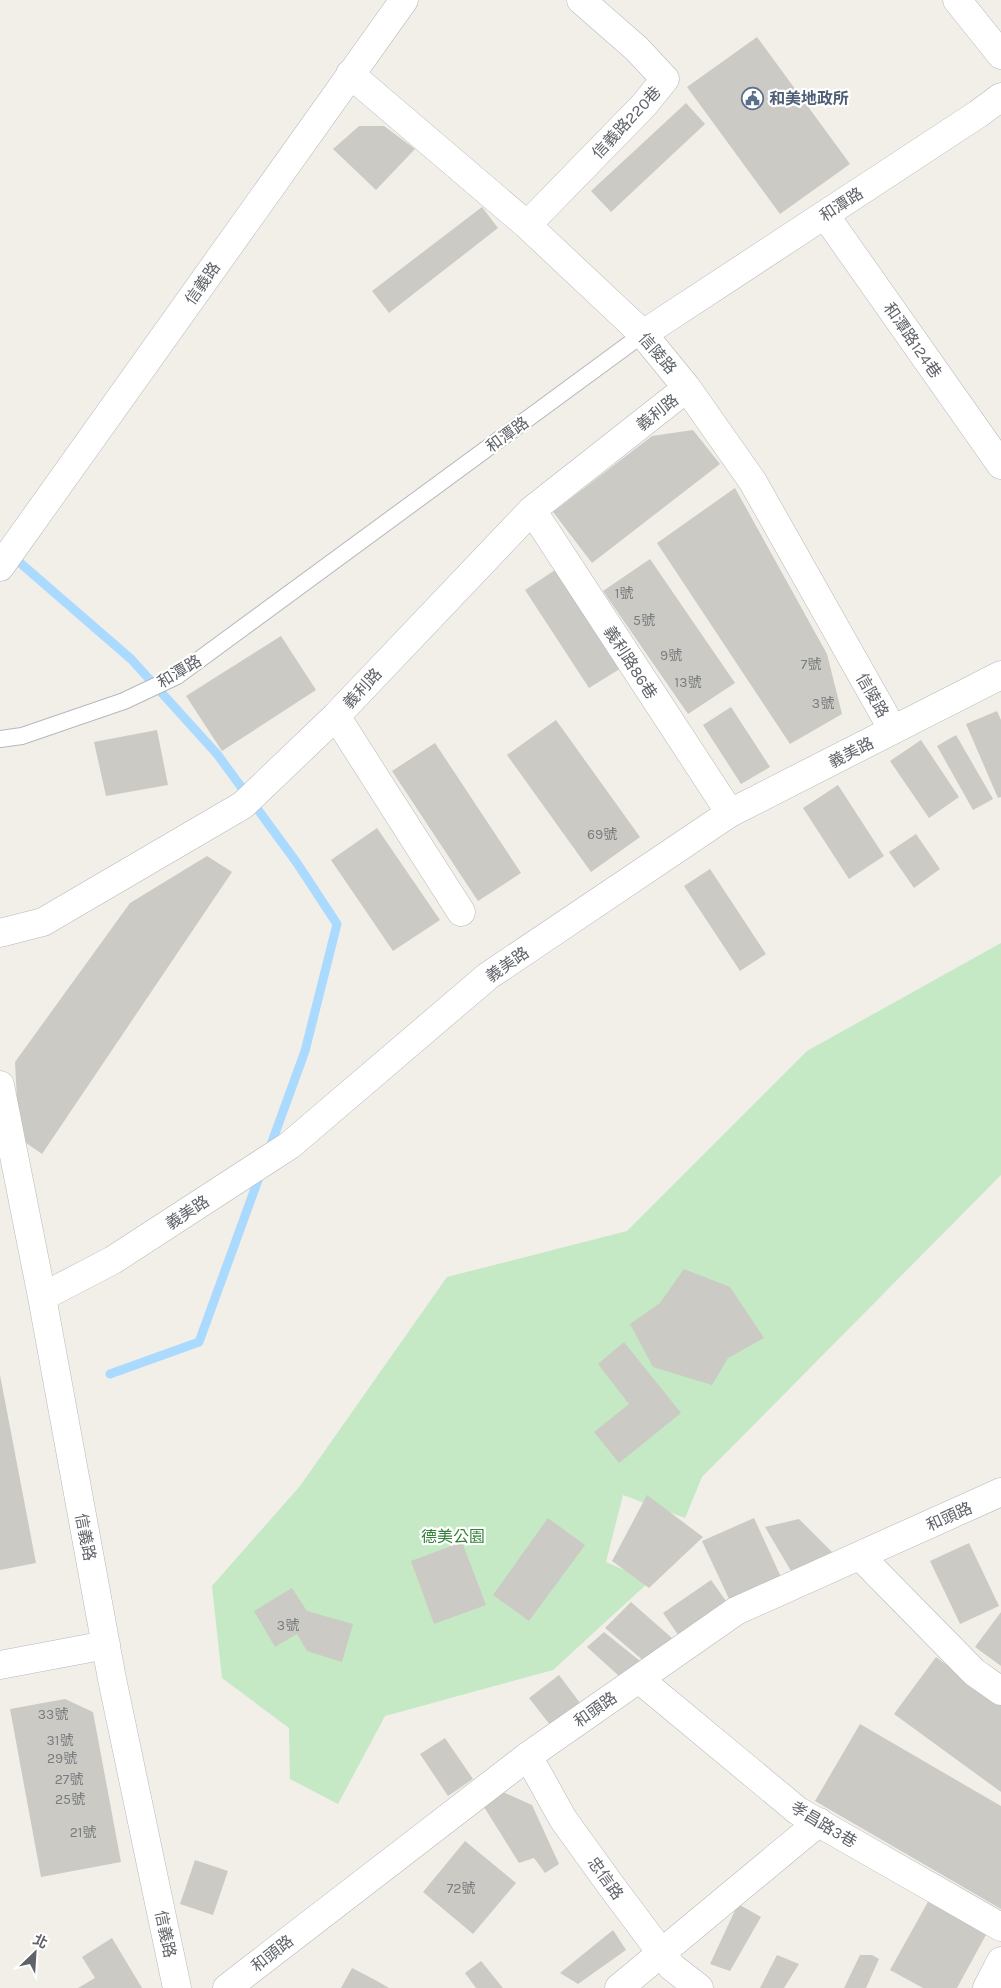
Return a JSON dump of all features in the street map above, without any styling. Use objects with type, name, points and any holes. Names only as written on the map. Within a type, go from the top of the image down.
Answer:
[{"type":"street","name":"信義路","points":[[0,567],[404,0]]},
{"type":"street","name":"信義路220巷","points":[[527,225],[644,105],[665,78],[637,49],[582,0]]},
{"type":"street","points":[[957,0],[1001,55]]},
{"type":"street","name":"信陵路","points":[[350,74],[527,225],[643,334],[687,388],[753,482],[893,730]]},
{"type":"street","name":"和潭路","points":[[643,334],[1001,97]]},
{"type":"street","name":"和潭路124巷","points":[[825,215],[1001,465]]},
{"type":"street","name":"義利路","points":[[0,933],[44,922],[243,804],[336,716],[532,510],[687,388]]},
{"type":"street","name":"義利路86巷","points":[[532,510],[730,813]]},
{"type":"street","name":"義美路","points":[[42,1297],[113,1260],[290,1145],[488,976],[730,813],[1001,675]]},
{"type":"street","points":[[336,716],[461,912]]},
{"type":"street","name":"信義路","points":[[0,1085],[42,1297],[106,1645],[177,1988]]},
{"type":"street","name":"和頭路","points":[[226,1988],[528,1756],[736,1611],[1001,1492]]},
{"type":"street","points":[[860,1556],[974,1672],[1001,1691]]},
{"type":"street","points":[[0,1665],[106,1645]]},
{"type":"street","name":"孝昌路3巷","points":[[639,1679],[798,1811],[1001,1927]]},
{"type":"street","name":"忠信路","points":[[528,1756],[562,1819],[672,1967],[699,1988]]},
{"type":"street","points":[[619,1988],[819,1822]]},
{"type":"street","points":[[987,1988],[1001,1961]]},
{"type":"lane","name":"和潭路","points":[[0,739],[22,736],[124,701],[177,676],[643,334]]},
{"type":"green space","name":"德美公園","points":[[1001,943],[1001,1175],[702,1477],[685,1518],[623,1495],[606,1562],[650,1581],[553,1670],[385,1716],[338,1804],[290,1779],[289,1728],[222,1678],[212,1586],[300,1486],[447,1277],[627,1231],[807,1051]]},
{"type":"building","points":[[757,37],[850,164],[780,214],[687,87]]},
{"type":"building","points":[[686,103],[705,124],[611,212],[591,191]]},
{"type":"building","points":[[359,126],[384,126],[415,149],[376,190],[333,149]]},
{"type":"building","points":[[482,207],[498,228],[389,313],[372,291]]},
{"type":"building","points":[[693,430],[720,464],[592,563],[553,512],[652,436]]},
{"type":"building","points":[[735,488],[827,654],[842,714],[790,744],[657,543]]},
{"type":"building","points":[[650,559],[735,683],[688,714],[603,591]]},
{"type":"building","points":[[561,566],[626,665],[589,688],[525,590]]},
{"type":"building","points":[[281,636],[316,690],[222,751],[186,696]]},
{"type":"building","points":[[731,707],[770,767],[741,784],[703,725]]},
{"type":"building","points":[[997,711],[1001,720],[1001,797],[998,798],[966,724]]},
{"type":"building","points":[[556,720],[640,837],[591,872],[507,755]]},
{"type":"building","points":[[157,730],[168,785],[106,796],[94,742]]},
{"type":"building","points":[[956,735],[993,799],[973,810],[937,746]]},
{"type":"building","points":[[921,740],[959,797],[929,818],[890,761]]},
{"type":"building","points":[[435,743],[521,873],[478,901],[392,771]]},
{"type":"building","points":[[838,785],[884,856],[849,879],[803,808]]},
{"type":"building","points":[[377,828],[440,920],[393,951],[331,860]]},
{"type":"building","points":[[916,834],[940,869],[914,888],[889,852]]},
{"type":"building","points":[[207,856],[232,872],[42,1154],[19,1138],[15,1062],[130,903]]},
{"type":"building","points":[[710,869],[766,954],[740,971],[684,886]]},
{"type":"building","points":[[684,1269],[730,1287],[764,1338],[728,1358],[712,1385],[653,1367],[630,1324],[660,1303]]},
{"type":"building","points":[[624,1342],[681,1413],[619,1463],[594,1432],[629,1404],[598,1364]]},
{"type":"building","points":[[0,1375],[36,1563],[0,1570]]},
{"type":"building","points":[[647,1495],[703,1537],[649,1588],[612,1561]]},
{"type":"building","points":[[548,1518],[585,1545],[529,1621],[493,1595]]},
{"type":"building","points":[[754,1518],[781,1577],[730,1601],[702,1541]]},
{"type":"building","points":[[799,1519],[833,1553],[791,1571],[765,1527]]},
{"type":"building","points":[[462,1542],[486,1605],[434,1624],[411,1561]]},
{"type":"building","points":[[969,1543],[999,1606],[960,1624],[930,1561]]},
{"type":"building","points":[[711,1580],[729,1605],[681,1639],[663,1613]]},
{"type":"building","points":[[292,1588],[307,1611],[353,1624],[342,1662],[307,1651],[297,1634],[275,1647],[254,1611]]},
{"type":"building","points":[[631,1602],[673,1639],[645,1662],[605,1628]]},
{"type":"building","points":[[1001,1612],[1001,1666],[975,1647]]},
{"type":"building","points":[[604,1632],[640,1661],[619,1676],[587,1647]]},
{"type":"building","points":[[936,1657],[1001,1705],[1001,1792],[894,1714]]},
{"type":"building","points":[[559,1675],[580,1703],[551,1726],[529,1698]]},
{"type":"building","points":[[65,1699],[93,1712],[121,1862],[41,1877],[10,1709]]},
{"type":"building","points":[[860,1724],[1001,1806],[1001,1909],[815,1801]]},
{"type":"building","points":[[445,1738],[473,1779],[448,1796],[420,1754]]},
{"type":"building","points":[[503,1792],[532,1805],[559,1864],[545,1873],[534,1858],[519,1863],[484,1807]]},
{"type":"building","points":[[465,1841],[516,1883],[473,1934],[423,1892]]},
{"type":"building","points":[[195,1860],[228,1871],[213,1915],[180,1904]]},
{"type":"building","points":[[929,1900],[987,1933],[957,1988],[923,1988],[890,1970]]},
{"type":"building","points":[[738,1904],[761,1917],[730,1971],[710,1964]]},
{"type":"building","points":[[613,1930],[626,1950],[578,1984],[560,1973]]},
{"type":"building","points":[[112,1938],[142,1988],[78,1988],[95,1978],[82,1957]]},
{"type":"building","points":[[777,1955],[799,1964],[784,1988],[760,1988]]},
{"type":"building","points":[[860,1955],[872,1955],[879,1959],[866,1988],[844,1988]]},
{"type":"building","points":[[481,1961],[503,1988],[476,1988],[465,1973]]},
{"type":"building","points":[[352,1968],[377,1981],[389,1988],[341,1988]]},
{"type":"waterway","points":[[11,555],[131,659],[217,754],[297,863],[337,924],[305,1051],[269,1150]]},
{"type":"waterway","points":[[110,1374],[199,1342],[261,1172]]},
{"type":"place","name":"和美地政所","points":[[753,98]]}]
